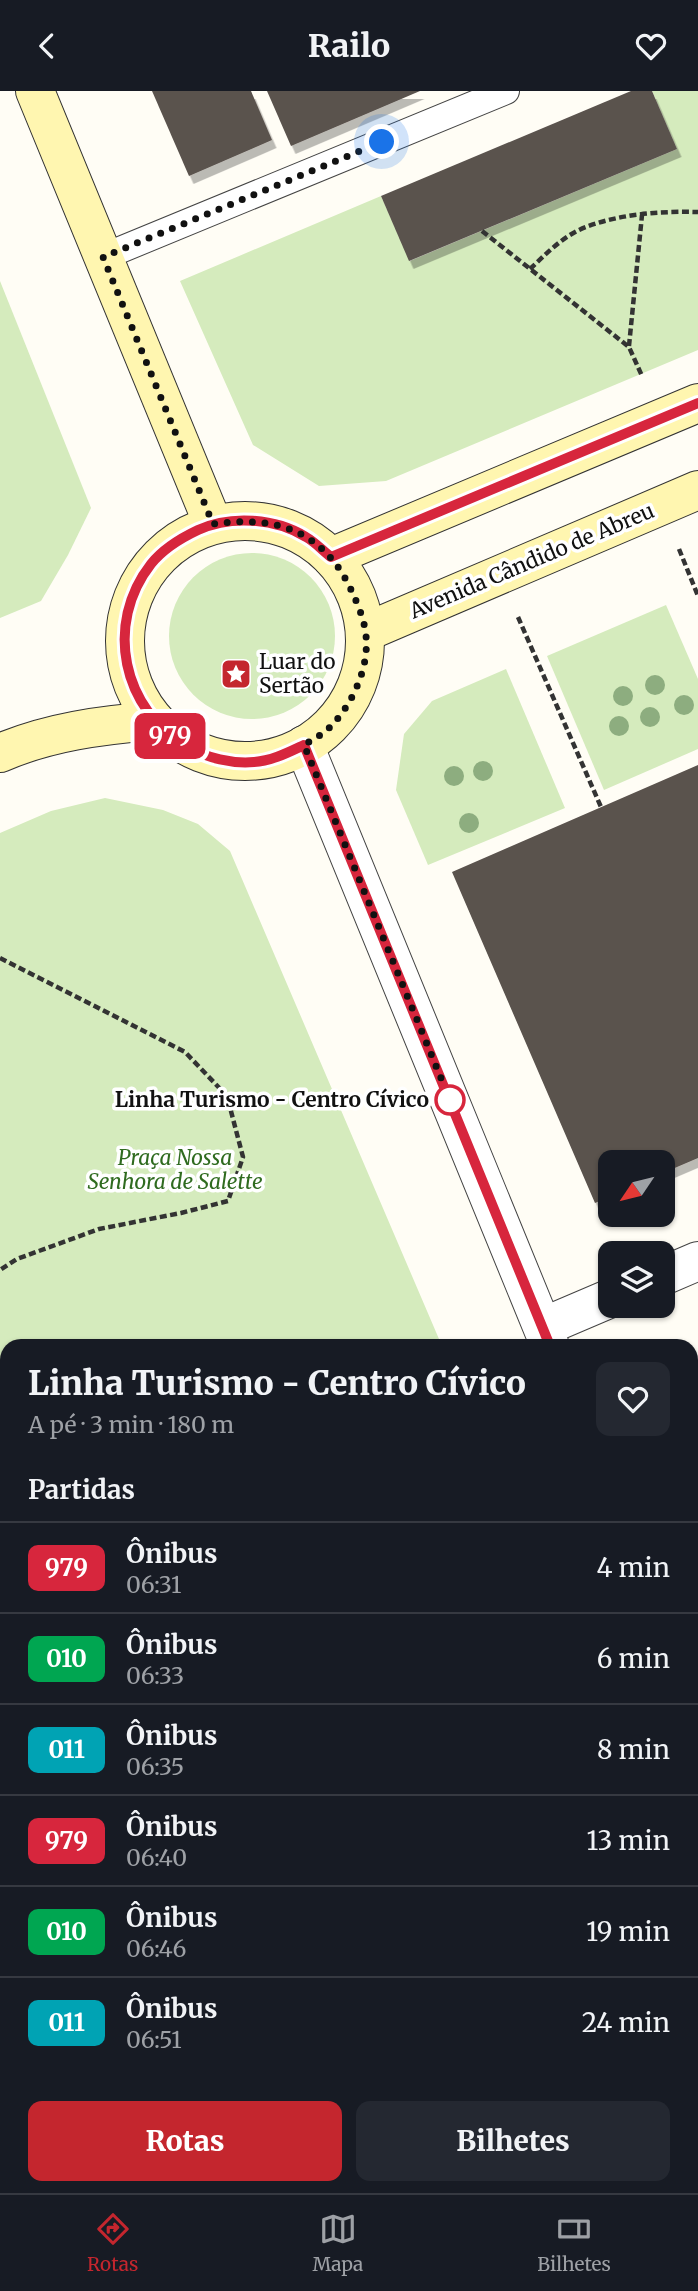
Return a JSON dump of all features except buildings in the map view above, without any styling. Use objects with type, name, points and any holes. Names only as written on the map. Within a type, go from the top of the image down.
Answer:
[{"type":"main road","points":[[35,91],[213,524]]},
{"type":"main road","points":[[331,557],[698,403]]},
{"type":"main road","name":"Avenida Cândido de Abreu","points":[[366,632],[698,490]]},
{"type":"main road","points":[[243,520],[275,524],[305,537],[331,557],[348,583],[366,632],[365,659],[358,685],[346,709],[326,732],[304,745],[279,756],[254,762],[226,761],[200,754],[174,740],[154,720],[137,695],[126,664],[124,629],[133,593],[152,563],[178,540],[213,524],[243,520]]},
{"type":"main road","points":[[0,753],[95,726],[154,720]]},
{"type":"street","points":[[304,745],[546,1336],[598,1306]]},
{"type":"street","points":[[675,1271],[698,1261]]},
{"type":"lane","points":[[103,257],[506,91]]},
{"type":"path","points":[[530,269],[556,246],[584,228],[670,211],[698,212]]},
{"type":"path","points":[[629,347],[642,215]]},
{"type":"path","points":[[482,231],[629,347],[662,419]]},
{"type":"path","points":[[500,575],[601,807]]},
{"type":"path","points":[[0,958],[185,1052],[226,1096],[243,1157],[228,1201],[99,1229],[16,1259],[0,1270]]},
{"type":"green space","points":[[652,91],[698,91],[698,350],[386,481],[319,486],[253,445],[180,281],[381,196],[410,261],[677,149]]},
{"type":"green space","points":[[0,281],[91,508],[41,601],[0,618]]},
{"type":"green space","points":[[252,553],[284,559],[311,577],[329,604],[335,636],[329,668],[311,695],[284,713],[252,719],[220,713],[193,695],[175,668],[169,636],[175,604],[193,577],[220,559]]},
{"type":"green space","points":[[666,605],[698,679],[698,749],[604,790],[547,656]]},
{"type":"green space","points":[[506,669],[565,808],[428,865],[396,790],[404,734],[432,701]]},
{"type":"green space","name":"Praça Nossa Senhora de Salette","points":[[105,798],[163,810],[198,824],[230,851],[439,1339],[0,1339],[0,833],[51,811]]},
{"type":"bus line","name":"979","points":[[547,1339],[304,745],[279,756],[254,762],[226,761],[200,754],[174,740],[154,720],[137,695],[126,664],[124,629],[133,593],[152,563],[178,540],[213,524],[243,520],[275,524],[305,537],[331,557],[698,403]]},
{"type":"place","name":"Luar do Sertão","points":[[236,674]]},
{"type":"place","name":"Linha Turismo - Centro Cívico","points":[[450,1100]]},
{"type":"route","points":[[382,142],[103,257],[213,524],[243,520],[275,524],[305,537],[331,557],[348,583],[359,607],[366,632],[365,659],[358,685],[346,709],[326,732],[304,745],[450,1100]]}]
